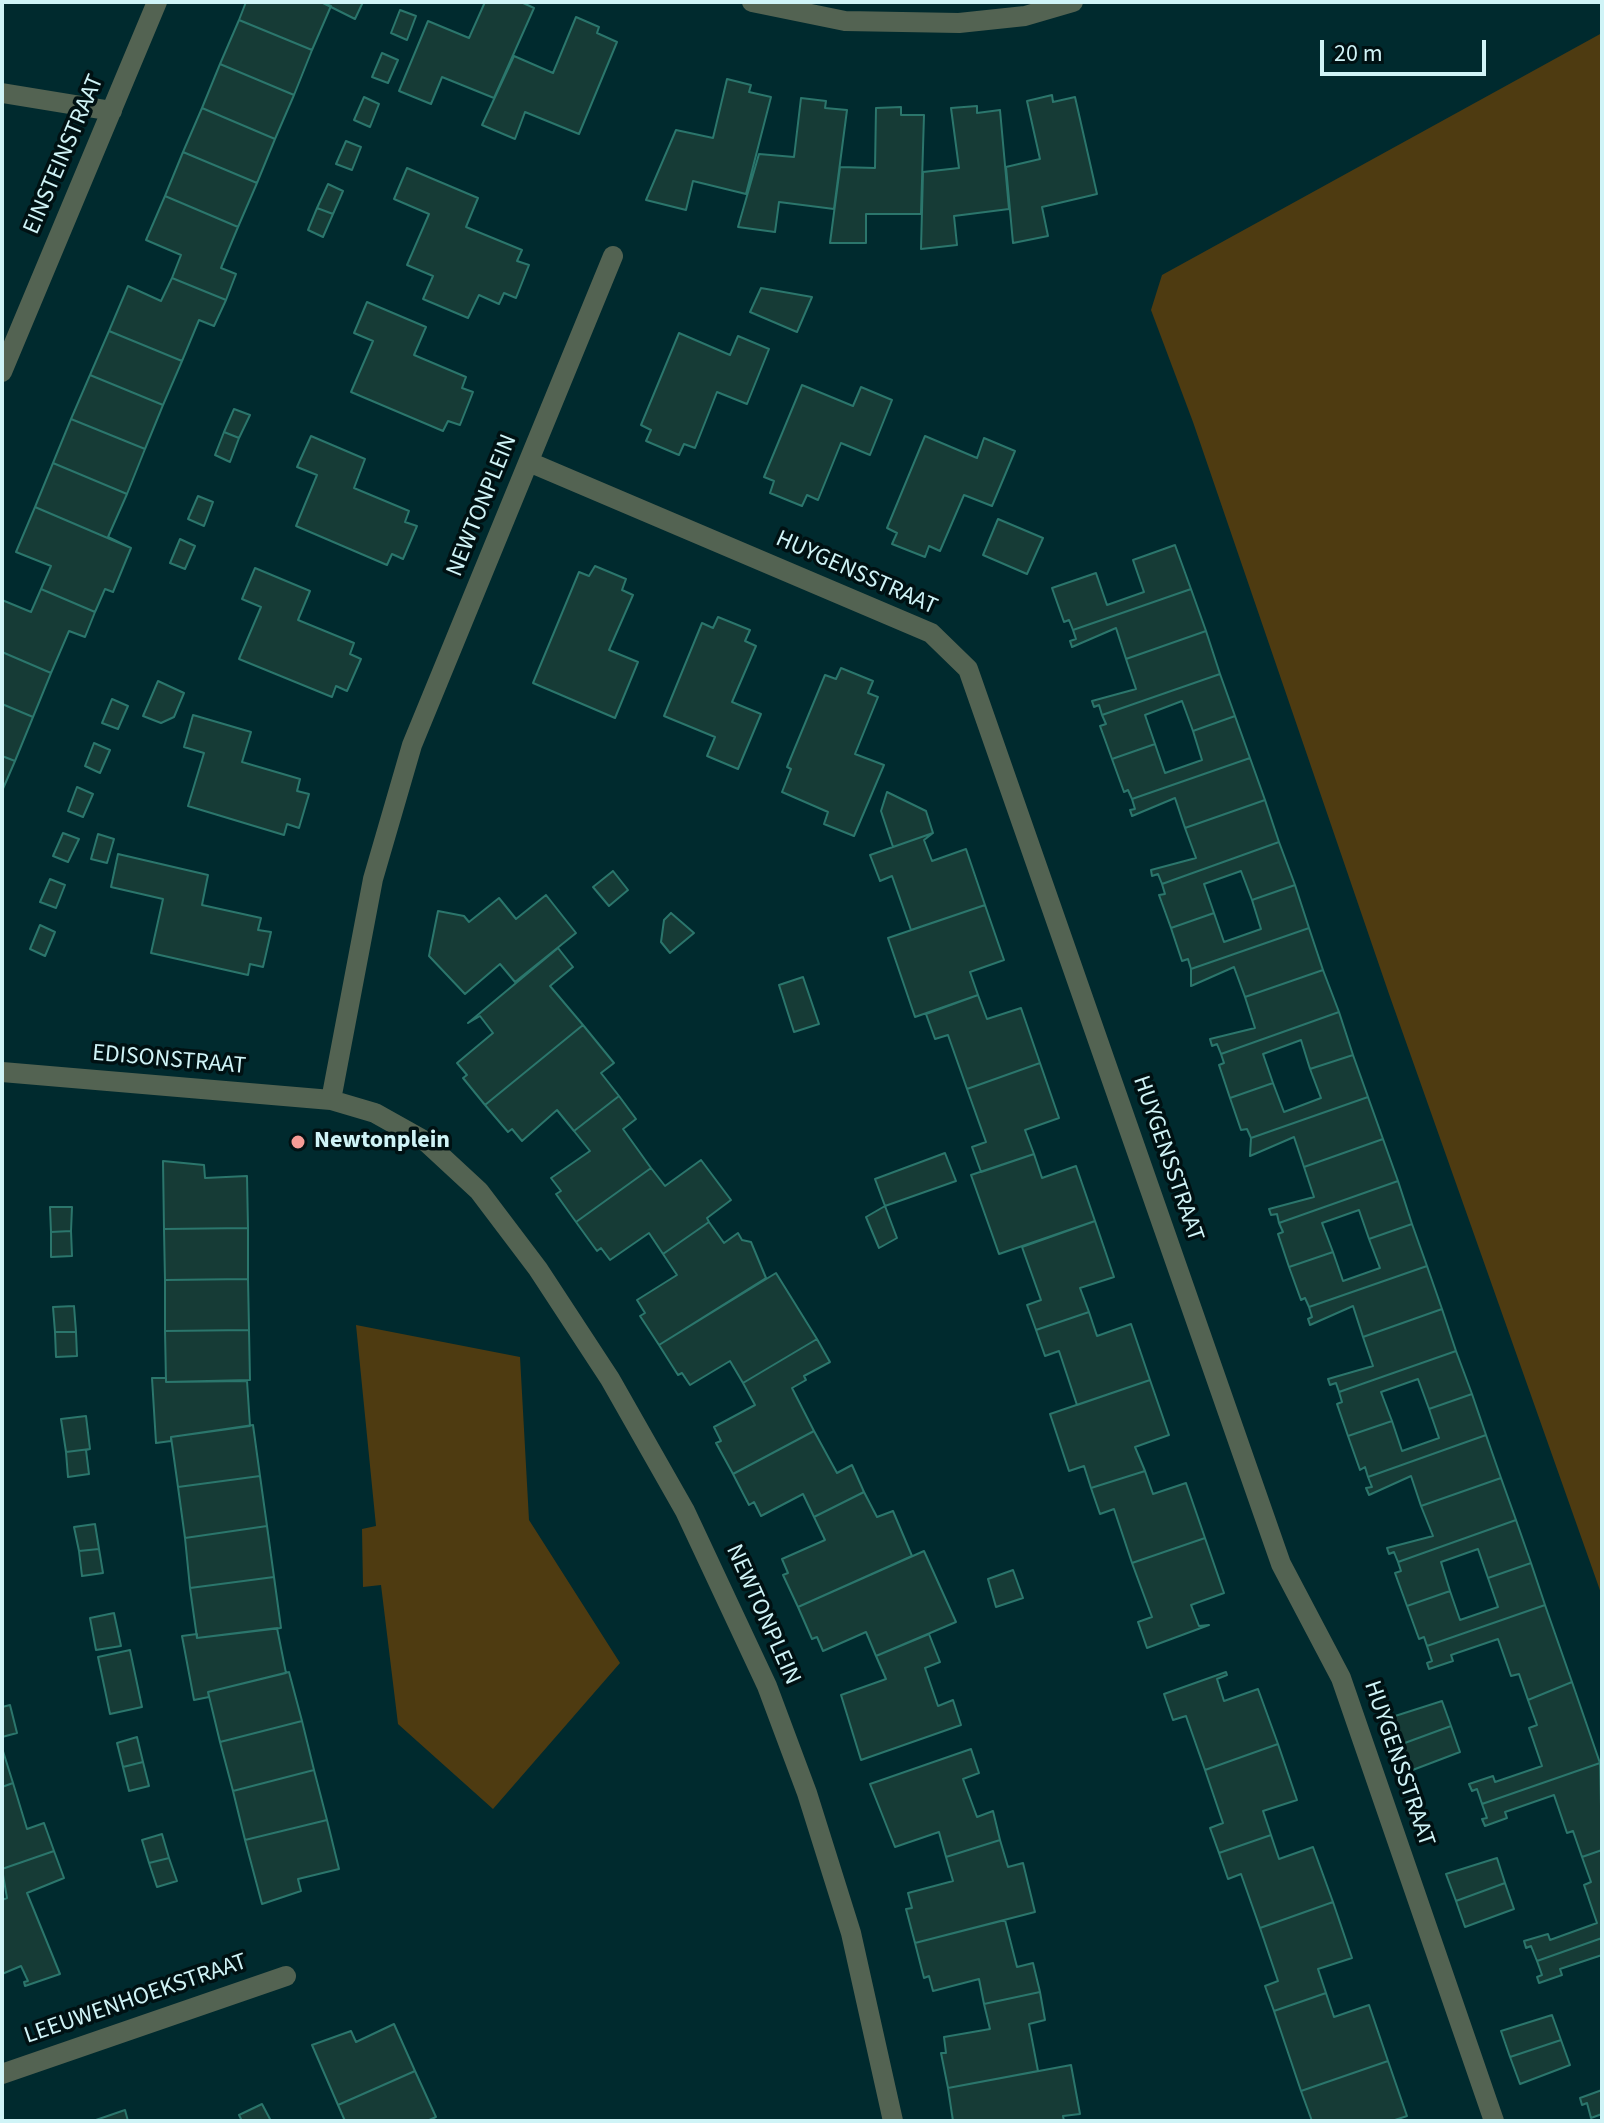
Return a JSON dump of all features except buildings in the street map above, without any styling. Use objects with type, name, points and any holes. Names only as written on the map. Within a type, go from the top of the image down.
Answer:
[{"type":"street","name":"EINSTEINSTRAAT","points":[[2,372],[157,2]]},
{"type":"street","points":[[752,2],[845,21],[959,23],[1025,16],[1073,2]]},
{"type":"street","points":[[2,93],[112,111]]},
{"type":"street","name":"NEWTONPLEIN","points":[[613,256],[412,745],[373,879],[331,1100],[375,1113],[425,1141],[479,1191],[538,1269],[610,1379],[685,1511],[767,1686],[807,1793],[851,1933],[893,2121]]},
{"type":"street","name":"HUYGENSSTRAAT","points":[[529,462],[931,633],[968,669],[1281,1564],[1341,1678],[1494,2121]]},
{"type":"street","name":"EDISONSTRAAT","points":[[2,1072],[331,1100]]},
{"type":"street","name":"LEEUWENHOEKSTRAAT","points":[[2,2074],[286,1976]]},
{"type":"shaded area","points":[[1602,33],[1602,1596],[1389,994],[1193,422],[1151,310],[1162,275]]},
{"type":"shaded area","points":[[356,1325],[520,1357],[529,1520],[620,1663],[493,1809],[398,1724],[381,1585],[363,1587],[362,1529],[376,1526]]},
{"type":"place","name":"Newtonplein","points":[[298,1142]]}]
